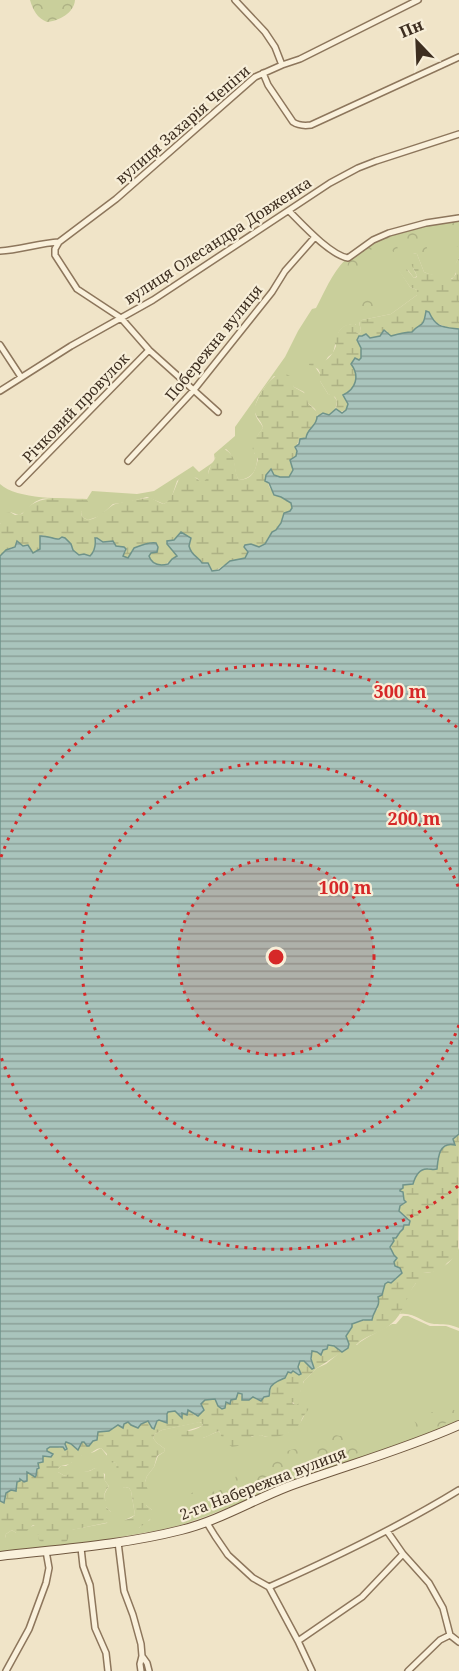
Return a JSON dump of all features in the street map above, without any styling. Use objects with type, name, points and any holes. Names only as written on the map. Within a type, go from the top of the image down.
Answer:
[{"type":"main road","name":"2-га Набережна вулиця","points":[[0,1556],[81,1548],[163,1534],[207,1523],[288,1487],[401,1449],[459,1425]]},
{"type":"street","name":"вулиця Захарія Чепіги","points":[[0,251],[59,242],[116,200],[255,77],[300,59],[418,0]]},
{"type":"street","points":[[239,1],[265,32],[282,65]]},
{"type":"street","points":[[263,73],[268,85],[293,122],[297,125],[311,125],[459,57]]},
{"type":"street","name":"вулиця Олесандра Довженка","points":[[0,391],[153,300],[289,211],[308,196],[358,168],[459,134]]},
{"type":"street","points":[[289,211],[315,237],[342,257],[348,258],[373,240],[389,233],[426,223],[459,218]]},
{"type":"street","name":"Побережна вулиця","points":[[128,461],[194,391],[272,292],[285,271],[315,237]]},
{"type":"street","points":[[59,242],[55,255],[73,284],[81,292],[121,318],[149,350],[218,412]]},
{"type":"street","points":[[0,345],[21,377]]},
{"type":"street","name":"Річковий провулок","points":[[19,483],[149,350]]},
{"type":"street","points":[[269,1587],[387,1531],[459,1490]]},
{"type":"street","points":[[207,1523],[228,1556],[253,1578],[269,1587],[312,1671]]},
{"type":"street","points":[[387,1531],[403,1554],[429,1583],[443,1608],[450,1635],[459,1642]]},
{"type":"street","points":[[118,1542],[124,1591],[138,1632],[142,1656],[141,1671]]},
{"type":"street","points":[[81,1548],[83,1566],[90,1585],[95,1628],[106,1653],[108,1671]]},
{"type":"street","points":[[6,1671],[29,1629],[46,1583],[49,1568],[46,1551]]},
{"type":"street","points":[[298,1641],[362,1597],[403,1554]]},
{"type":"street","points":[[408,1671],[440,1640],[450,1635]]},
{"type":"street","points":[[142,1656],[149,1671]]},
{"type":"green space","points":[[30,0],[75,0],[72,9],[65,16],[47,22],[36,13]]},
{"type":"green space","points":[[459,219],[459,258],[454,277],[449,280],[424,272],[417,254],[413,253],[413,268],[417,276],[414,278],[408,270],[399,268],[399,270],[410,287],[417,290],[417,295],[391,314],[359,322],[361,331],[359,334],[356,332],[355,324],[344,327],[338,333],[333,353],[325,362],[317,362],[315,367],[320,374],[320,381],[328,394],[333,395],[337,401],[335,411],[329,415],[323,413],[318,416],[315,409],[308,403],[304,392],[274,376],[260,394],[256,406],[256,416],[263,428],[258,435],[254,453],[257,455],[257,465],[248,477],[239,480],[234,460],[226,449],[215,458],[216,461],[210,467],[208,477],[202,484],[197,478],[184,475],[177,481],[171,499],[164,504],[147,497],[113,504],[100,516],[88,520],[82,517],[83,508],[44,499],[36,501],[19,515],[10,512],[0,524],[0,484],[29,496],[87,499],[92,491],[137,494],[154,491],[193,466],[199,472],[215,461],[214,454],[235,436],[235,427],[285,357],[298,331],[312,309],[316,308],[332,277],[345,260],[369,244],[399,232]]},
{"type":"green space","points":[[459,221],[458,247],[452,247],[451,233],[448,231],[444,230],[435,234],[425,230],[422,233],[427,241],[428,251],[422,254],[414,251],[413,246],[407,247],[400,242],[397,246],[400,255],[398,257],[387,243],[384,243],[374,247],[364,257],[370,265],[353,274],[349,273],[348,263],[352,258],[379,241],[406,231]]},
{"type":"green space","points":[[413,253],[417,254],[424,272],[450,279],[456,274],[454,266],[459,258],[459,329],[441,325],[426,313],[423,322],[412,332],[394,336],[388,335],[387,331],[372,339],[364,335],[359,336],[357,339],[361,348],[361,358],[359,360],[355,358],[351,364],[356,380],[347,394],[346,410],[340,412],[336,409],[335,397],[328,394],[320,381],[318,369],[309,365],[310,360],[323,362],[328,359],[336,346],[333,334],[338,333],[345,326],[355,324],[356,332],[359,334],[361,331],[359,321],[391,314],[417,295],[417,290],[410,287],[399,271],[399,268],[405,267],[414,278],[417,277],[410,259]]},
{"type":"green space","points":[[370,291],[377,298],[377,308],[361,312],[359,306],[363,302],[360,295]]},
{"type":"green space","points":[[284,373],[290,376],[294,387],[306,394],[308,403],[317,412],[318,417],[306,437],[299,440],[295,449],[296,456],[290,461],[293,470],[289,477],[268,473],[268,485],[277,495],[291,503],[292,508],[283,515],[281,523],[265,544],[257,547],[251,544],[246,550],[248,554],[246,558],[212,571],[196,557],[189,546],[191,540],[181,532],[174,540],[166,542],[177,556],[162,565],[155,564],[149,556],[157,551],[158,547],[151,542],[146,546],[134,548],[128,558],[123,556],[126,551],[116,546],[113,541],[103,542],[97,538],[95,549],[90,556],[79,555],[65,538],[53,539],[42,535],[40,536],[40,549],[36,552],[32,552],[28,545],[16,546],[0,556],[0,524],[6,513],[22,514],[35,502],[52,498],[87,500],[89,503],[81,512],[82,517],[88,520],[113,505],[144,498],[151,498],[164,504],[182,476],[186,474],[193,476],[202,483],[207,478],[216,455],[224,449],[232,455],[239,480],[247,478],[253,474],[256,467],[258,459],[253,450],[253,444],[263,428],[254,409],[269,382]]},
{"type":"green space","points":[[459,1134],[458,1251],[455,1257],[441,1271],[423,1273],[423,1283],[416,1283],[399,1315],[388,1327],[355,1346],[349,1345],[345,1336],[352,1324],[369,1319],[371,1321],[378,1308],[378,1297],[382,1295],[385,1284],[391,1283],[402,1273],[395,1266],[394,1262],[397,1258],[391,1247],[393,1238],[409,1219],[399,1211],[400,1206],[406,1201],[403,1200],[403,1192],[400,1191],[403,1185],[412,1185],[417,1174],[422,1170],[437,1169],[441,1151]]},
{"type":"green space","points":[[459,1248],[459,1328],[430,1323],[410,1315],[400,1314],[408,1294],[416,1283],[419,1283],[423,1273],[445,1266]]},
{"type":"green space","points":[[403,1316],[430,1326],[446,1326],[459,1331],[459,1420],[399,1445],[287,1484],[181,1525],[81,1544],[0,1552],[0,1538],[5,1538],[6,1534],[12,1530],[16,1533],[35,1525],[39,1536],[107,1523],[111,1512],[106,1507],[105,1495],[109,1486],[105,1481],[105,1474],[95,1468],[65,1476],[58,1472],[61,1466],[66,1466],[82,1455],[101,1448],[112,1462],[116,1463],[122,1488],[129,1488],[131,1491],[135,1515],[125,1520],[139,1528],[150,1520],[152,1510],[146,1505],[145,1482],[158,1456],[165,1449],[153,1438],[155,1434],[162,1430],[199,1422],[203,1423],[202,1426],[189,1430],[181,1436],[203,1438],[219,1431],[221,1435],[266,1437],[288,1432],[297,1426],[304,1416],[292,1401],[300,1392],[304,1381],[317,1368],[326,1364],[349,1345],[357,1345],[392,1324],[396,1324]]},
{"type":"green space","points":[[328,1345],[334,1345],[342,1352],[317,1368],[303,1382],[305,1389],[301,1390],[300,1396],[292,1403],[296,1405],[305,1400],[310,1406],[300,1424],[291,1432],[276,1437],[252,1436],[243,1445],[232,1447],[223,1440],[219,1431],[193,1440],[176,1435],[177,1432],[201,1427],[203,1425],[201,1422],[162,1430],[155,1434],[153,1438],[165,1449],[157,1456],[154,1467],[145,1482],[149,1493],[146,1505],[152,1510],[153,1517],[139,1528],[126,1527],[123,1524],[125,1520],[135,1515],[131,1491],[125,1487],[121,1489],[118,1483],[116,1463],[109,1462],[107,1454],[101,1448],[86,1456],[82,1455],[79,1464],[72,1462],[61,1466],[58,1472],[65,1476],[95,1468],[103,1469],[105,1481],[109,1486],[104,1495],[108,1505],[106,1507],[113,1514],[110,1522],[72,1530],[67,1541],[60,1544],[44,1545],[38,1539],[39,1536],[34,1529],[35,1525],[25,1533],[16,1533],[12,1530],[6,1534],[5,1538],[0,1538],[0,1501],[5,1502],[6,1493],[15,1488],[17,1482],[27,1471],[32,1475],[39,1468],[38,1463],[43,1456],[48,1457],[51,1452],[47,1452],[50,1447],[60,1448],[66,1442],[76,1449],[82,1442],[85,1444],[97,1440],[98,1432],[110,1430],[118,1425],[123,1428],[124,1423],[128,1422],[138,1428],[148,1421],[152,1428],[159,1420],[166,1420],[168,1412],[175,1411],[182,1417],[182,1413],[186,1415],[188,1410],[196,1416],[203,1412],[201,1404],[205,1400],[215,1399],[218,1406],[226,1401],[235,1400],[237,1393],[240,1393],[244,1400],[252,1397],[260,1401],[270,1394],[274,1384],[288,1372],[293,1371],[299,1375],[299,1360],[304,1361],[310,1367],[312,1351],[322,1355]]},
{"type":"green space","points":[[441,1406],[459,1413],[459,1417],[433,1429],[414,1432],[416,1424],[413,1419],[414,1412],[420,1412],[424,1416],[433,1412],[435,1407]]},
{"type":"green space","points":[[365,1429],[362,1434],[361,1450],[357,1454],[300,1471],[244,1496],[234,1496],[228,1504],[211,1512],[177,1519],[178,1515],[188,1513],[190,1510],[187,1498],[197,1489],[215,1492],[226,1488],[226,1483],[234,1481],[236,1476],[246,1469],[256,1467],[264,1461],[275,1462],[287,1451],[304,1447],[325,1436],[340,1436]]},
{"type":"water","points":[[426,311],[437,324],[459,329],[459,1134],[453,1139],[455,1145],[450,1144],[440,1151],[437,1169],[420,1171],[413,1184],[403,1185],[400,1190],[406,1202],[400,1206],[399,1211],[410,1221],[409,1225],[404,1225],[396,1238],[393,1238],[394,1241],[390,1247],[397,1258],[394,1262],[395,1266],[400,1268],[402,1273],[391,1283],[385,1284],[382,1295],[378,1297],[372,1320],[352,1324],[346,1336],[348,1348],[342,1352],[328,1345],[321,1355],[312,1351],[311,1359],[314,1368],[300,1361],[298,1367],[301,1374],[288,1372],[285,1378],[272,1385],[269,1396],[264,1397],[261,1401],[253,1397],[249,1400],[242,1400],[242,1394],[238,1393],[236,1399],[231,1400],[230,1404],[226,1402],[225,1408],[222,1409],[215,1399],[205,1400],[201,1404],[204,1410],[198,1416],[188,1410],[187,1415],[182,1413],[182,1418],[175,1411],[168,1412],[167,1423],[159,1420],[154,1429],[148,1421],[138,1428],[128,1422],[123,1428],[118,1425],[109,1431],[98,1432],[97,1440],[89,1446],[82,1442],[78,1450],[66,1442],[67,1449],[65,1450],[63,1447],[50,1447],[47,1451],[53,1454],[51,1457],[43,1456],[43,1462],[38,1463],[36,1476],[27,1472],[27,1481],[20,1479],[17,1482],[16,1491],[11,1490],[6,1493],[4,1503],[0,1501],[0,556],[6,550],[15,547],[17,541],[23,546],[28,545],[33,553],[40,549],[40,536],[42,536],[65,538],[79,555],[90,556],[95,548],[95,538],[97,538],[103,542],[113,541],[116,546],[124,547],[126,549],[123,556],[128,558],[134,548],[156,543],[157,552],[151,553],[150,559],[159,565],[165,565],[177,556],[167,541],[174,540],[181,532],[191,538],[189,546],[192,552],[202,563],[208,563],[212,571],[219,570],[230,561],[245,558],[248,552],[245,545],[251,544],[259,547],[265,544],[281,523],[284,513],[292,508],[291,503],[274,495],[269,483],[265,481],[266,475],[271,469],[274,475],[289,477],[293,470],[290,460],[296,456],[297,451],[295,447],[299,444],[300,439],[306,438],[317,417],[323,413],[329,415],[336,409],[342,413],[346,410],[348,404],[343,395],[354,386],[356,378],[351,364],[355,358],[359,360],[361,358],[361,348],[357,340],[359,336],[366,334],[370,338],[380,336],[384,330],[391,336],[412,332],[423,323]]}]
